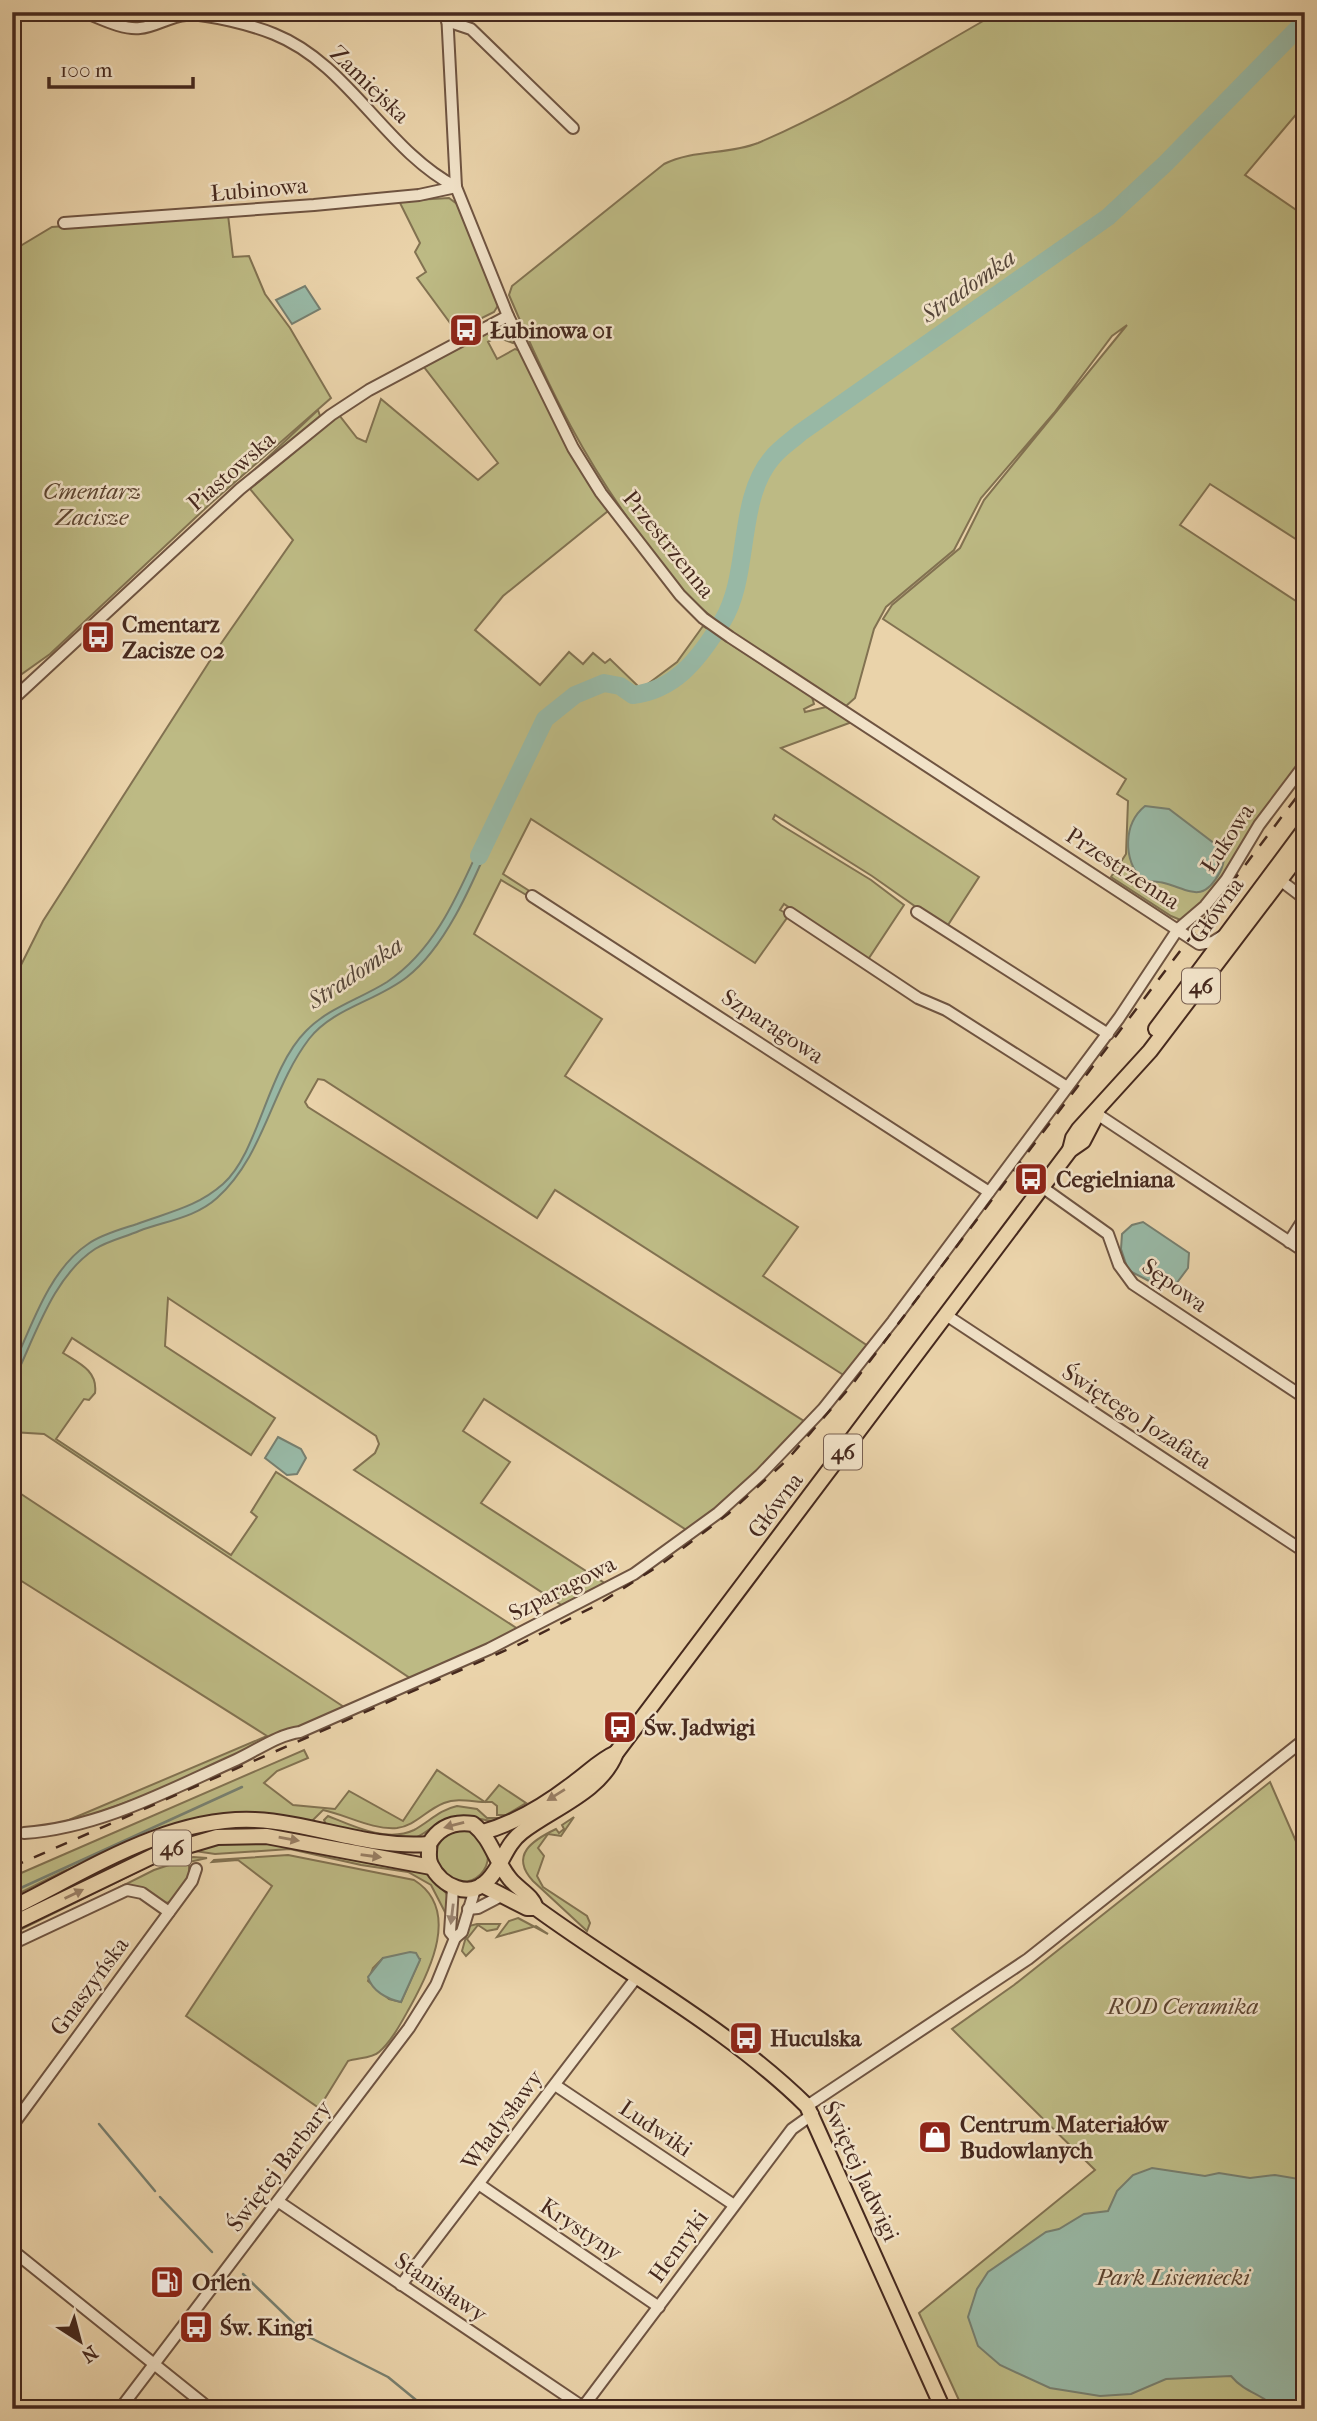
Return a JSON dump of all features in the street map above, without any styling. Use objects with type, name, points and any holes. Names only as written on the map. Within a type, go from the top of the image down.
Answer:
[{"type":"main road","name":"Główna","points":[[498,1863],[515,1838],[584,1791],[611,1765],[615,1753],[1042,1187],[1070,1150],[1080,1144],[1088,1134],[1097,1114],[1141,1048],[1305,829]]},
{"type":"main road","name":"Główna","points":[[1116,1088],[1159,1040],[1305,847]]},
{"type":"main road","name":"Główna","points":[[483,1832],[504,1826],[554,1797],[603,1758],[615,1753]]},
{"type":"main road","name":"46","points":[[12,1908],[146,1843],[187,1828],[218,1822],[273,1822],[363,1840],[408,1845],[429,1844]]},
{"type":"main road","points":[[479,1887],[453,1888],[431,1867],[429,1844],[438,1832],[451,1824],[473,1824],[483,1832],[498,1863]]},
{"type":"main road","name":"46","points":[[12,1924],[153,1856],[184,1844],[217,1837],[281,1838],[431,1867]]},
{"type":"main road","name":"Świętej Jadwigi","points":[[498,1863],[512,1882],[534,1900],[536,1908]]},
{"type":"main road","name":"46","points":[[479,1887],[498,1863]]},
{"type":"main road","name":"Świętej Jadwigi","points":[[479,1887],[503,1895],[527,1908],[536,1908],[743,2050],[780,2079],[810,2110],[943,2409]]},
{"type":"street","name":"Zamiejska","points":[[84,12],[129,28],[141,29],[186,15],[272,33],[301,48],[328,70],[430,173],[456,187]]},
{"type":"street","name":"Przestrzenna","points":[[447,16],[456,187],[508,316],[573,448],[601,493],[658,569],[703,618],[730,637],[1199,944]]},
{"type":"street","name":"Przestrzenna","points":[[447,16],[471,29],[573,128]]},
{"type":"street","name":"Łubinowa","points":[[64,223],[301,206],[419,195],[456,187]]},
{"type":"street","name":"Piastowska","points":[[12,699],[240,489],[331,415],[369,390],[508,316]]},
{"type":"street","name":"Łukowa","points":[[1178,929],[1200,911],[1226,880],[1259,825],[1305,764]]},
{"type":"street","points":[[1280,880],[1305,899]]},
{"type":"street","name":"Szparagowa","points":[[533,896],[989,1192]]},
{"type":"street","points":[[917,912],[1108,1034]]},
{"type":"street","points":[[790,913],[918,998],[946,1010],[1067,1087]]},
{"type":"street","name":"Szparagowa","points":[[24,1833],[71,1826],[137,1804],[258,1750],[284,1734],[300,1732],[489,1649],[634,1574],[740,1495],[805,1429],[989,1192],[1108,1034],[1178,929]]},
{"type":"street","points":[[1196,975],[1199,944],[1213,942],[1229,932]]},
{"type":"street","points":[[1097,1114],[1305,1252]]},
{"type":"street","name":"Sępowa","points":[[1042,1187],[1108,1234],[1119,1265],[1133,1284],[1305,1398]]},
{"type":"street","points":[[1289,1242],[1305,1217]]},
{"type":"street","name":"Świętego Jozafata","points":[[946,1315],[1305,1552]]},
{"type":"street","points":[[810,2110],[1028,1959],[1305,1739]]},
{"type":"street","name":"Gnaszyńska","points":[[12,2126],[192,1881],[196,1869]]},
{"type":"street","name":"Świętej Barbary","points":[[120,2409],[409,2028],[436,1985],[455,1938],[462,1932],[468,1909],[479,1887]]},
{"type":"street","name":"Świętej Barbary","points":[[453,1888],[450,1932],[455,1938]]},
{"type":"street","points":[[12,1944],[127,1890],[142,1892],[169,1912]]},
{"type":"street","points":[[468,1909],[478,1908],[503,1895]]},
{"type":"street","name":"Władysławy","points":[[401,2285],[636,1978]]},
{"type":"street","name":"Ludwiki","points":[[555,2085],[734,2205]]},
{"type":"street","name":"Henryki","points":[[580,2405],[586,2403],[792,2129],[810,2110]]},
{"type":"street","name":"Krystyny","points":[[480,2185],[659,2307]]},
{"type":"street","name":"Stanisławy","points":[[279,2202],[580,2405]]},
{"type":"street","points":[[12,2250],[210,2409]]},
{"type":"green space","points":[[999,12],[1305,12],[1305,104],[1245,175],[1305,216],[1305,545],[1210,484],[1180,525],[1305,607],[1305,758],[1254,825],[1211,896],[1183,921],[1111,877],[1126,854],[1128,801],[1117,794],[1126,779],[883,619],[892,605],[960,548],[984,500],[1127,325],[1112,336],[1054,413],[981,498],[954,550],[886,607],[874,629],[855,698],[846,706],[734,634],[686,594],[606,486],[570,426],[509,295],[512,286],[664,164],[687,156],[747,147],[789,129],[850,98]]},
{"type":"green space","points":[[449,198],[457,204],[499,304],[494,312],[456,331],[417,278],[426,272],[415,252],[420,243],[399,201]]},
{"type":"green space","name":"Cmentarz Zacisze","points":[[228,215],[233,257],[249,256],[265,294],[290,328],[331,398],[210,504],[50,654],[12,681],[12,251],[52,227]]},
{"type":"green space","points":[[496,328],[507,328],[516,339],[513,343],[497,337],[488,342],[497,359],[515,349],[521,351],[568,449],[608,511],[503,596],[475,630],[540,685],[569,652],[583,664],[593,653],[605,663],[610,659],[641,689],[677,662],[703,626],[812,697],[814,704],[804,709],[805,712],[826,707],[852,722],[781,748],[979,877],[946,928],[872,876],[775,815],[773,819],[781,825],[871,880],[904,905],[867,961],[784,904],[780,910],[789,915],[755,963],[531,819],[503,874],[531,892],[528,896],[501,880],[474,934],[602,1019],[565,1076],[798,1227],[763,1276],[868,1346],[845,1376],[555,1190],[537,1218],[324,1080],[318,1079],[305,1102],[308,1107],[807,1423],[737,1493],[688,1531],[484,1399],[463,1431],[510,1462],[481,1503],[609,1586],[566,1608],[354,1470],[375,1453],[379,1444],[376,1436],[168,1298],[165,1346],[275,1418],[251,1455],[72,1338],[63,1353],[90,1373],[94,1379],[95,1393],[89,1400],[84,1399],[56,1439],[231,1555],[257,1517],[251,1512],[276,1472],[521,1631],[413,1680],[44,1434],[12,1432],[12,983],[43,921],[220,645],[293,540],[250,489],[339,415],[357,438],[366,442],[381,399],[478,480],[498,463],[424,367]]},
{"type":"green space","points":[[318,410],[320,416],[247,477]]},
{"type":"green space","points":[[12,1488],[347,1709],[126,1803],[50,1828],[267,1736],[12,1575]]},
{"type":"green space","points":[[304,1750],[308,1758],[277,1771],[264,1783],[293,1805],[335,1809],[349,1791],[403,1821],[437,1770],[485,1802],[450,1801],[397,1828],[369,1825],[323,1810],[310,1823],[236,1815],[64,1871],[12,1897],[12,1877]]},
{"type":"green space","name":"ROD Ceramika","points":[[1270,1782],[1305,1862],[1305,2409],[963,2409],[919,2313],[1095,2170],[952,2029],[1014,1985]]},
{"type":"green space","points":[[499,1785],[526,1803],[506,1815],[497,1815],[497,1806],[492,1802],[485,1802]]},
{"type":"green space","points":[[457,1806],[477,1809],[487,1818],[507,1818],[493,1821],[453,1817],[409,1840],[327,1827],[324,1820],[328,1816],[370,1832],[404,1834],[439,1813]]},
{"type":"green space","points":[[574,1817],[561,1836],[548,1834],[538,1848],[544,1856],[537,1876],[543,1887],[587,1916],[590,1923],[587,1931],[533,1881],[523,1863],[532,1843],[556,1829],[559,1833],[564,1829],[562,1825]]},
{"type":"green space","points":[[228,1826],[278,1827],[402,1850],[401,1855],[228,1831],[199,1837],[144,1855],[12,1918],[12,1913],[152,1845],[177,1836]]},
{"type":"green space","points":[[462,1830],[472,1832],[480,1838],[486,1846],[486,1866],[480,1874],[472,1880],[462,1882],[452,1880],[444,1874],[438,1866],[436,1856],[438,1846],[444,1838],[452,1832]]},
{"type":"green space","points":[[256,1840],[425,1872],[446,1893],[449,1901],[446,1914],[431,1885],[408,1872],[361,1865],[290,1849],[215,1854],[195,1851],[151,1865],[12,1934],[12,1930],[150,1862],[193,1847]]},
{"type":"green space","points":[[288,1855],[414,1880],[428,1892],[436,1907],[439,1923],[432,1959],[426,1976],[400,2024],[376,2054],[348,2061],[319,2108],[186,2016],[272,1886],[238,1860],[212,1862]],"holes":[[[383,1958],[420,1959],[401,2002],[389,1999],[368,1981],[373,1968]]]},
{"type":"green space","points":[[193,1857],[207,1858],[189,1862],[189,1878],[172,1902],[165,1903],[120,1887],[154,1870]]},
{"type":"green space","points":[[518,1918],[534,1927],[497,1937],[509,1921]]},
{"type":"green space","points":[[477,1924],[500,1924],[497,1929],[487,1931],[478,1925],[467,1939],[474,1948],[466,1956],[462,1951],[469,1926]]},
{"type":"shaded area","points":[[305,286],[320,309],[292,324],[276,300]]},
{"type":"shaded area","points":[[1145,806],[1169,809],[1219,847],[1223,865],[1208,888],[1195,892],[1161,882],[1142,880],[1131,862],[1128,842],[1133,822]]},
{"type":"shaded area","points":[[485,835],[492,838],[457,913],[434,949],[407,977],[330,1020],[309,1039],[285,1079],[246,1162],[217,1198],[190,1215],[105,1244],[80,1261],[67,1276],[46,1310],[12,1384],[12,1369],[42,1300],[74,1255],[94,1240],[112,1232],[193,1204],[223,1184],[246,1152],[272,1088],[293,1047],[315,1023],[387,982],[420,952],[446,916]]},
{"type":"shaded area","points":[[1143,1222],[1189,1253],[1188,1268],[1176,1284],[1149,1281],[1128,1270],[1121,1249],[1122,1234],[1132,1225]]},
{"type":"shaded area","points":[[278,1437],[301,1449],[306,1458],[297,1474],[287,1475],[265,1458]]},
{"type":"shaded area","points":[[416,1953],[420,1960],[401,2002],[390,1999],[373,1986],[368,1977],[383,1958]]},
{"type":"shaded area","name":"Park Lisieniecki","points":[[1152,2168],[1205,2176],[1219,2173],[1250,2178],[1275,2175],[1305,2180],[1305,2404],[1297,2409],[1277,2409],[1231,2376],[1166,2379],[1131,2394],[1100,2396],[1050,2388],[1000,2365],[978,2346],[968,2317],[977,2289],[988,2272],[1046,2232],[1059,2229],[1084,2214],[1108,2211],[1117,2191],[1133,2175]]},
{"type":"waterway","name":"Stradomka","points":[[722,622],[737,583],[753,495],[761,475],[775,455],[800,433],[1108,217],[1166,163],[1305,21]]},
{"type":"waterway","name":"Stradomka","points":[[479,856],[545,719],[575,695],[604,683],[620,686],[633,695],[661,687],[693,662],[718,628]]},
{"type":"waterway","points":[[12,1892],[242,1787]]},
{"type":"waterway","points":[[99,2124],[155,2191]]},
{"type":"waterway","points":[[160,2197],[212,2252]]},
{"type":"waterway","points":[[243,2274],[307,2336],[388,2377],[427,2409]]},
{"type":"railway","points":[[12,1867],[520,1644],[597,1605],[663,1563],[728,1514],[787,1460],[851,1386],[1305,786]]},
{"type":"place","name":"Łubinowa 01","points":[[466,330]]},
{"type":"place","name":"Cmentarz Zacisze 02","points":[[98,637]]},
{"type":"place","name":"Cegielniana","points":[[1031,1179]]},
{"type":"place","name":"Św. Jadwigi","points":[[620,1727]]},
{"type":"place","name":"Huculska","points":[[746,2038]]},
{"type":"place","name":"Centrum Materiałów Budowlanych","points":[[935,2137]]},
{"type":"place","name":"Orlen","points":[[167,2282]]},
{"type":"place","name":"Św. Kingi","points":[[196,2327]]}]
